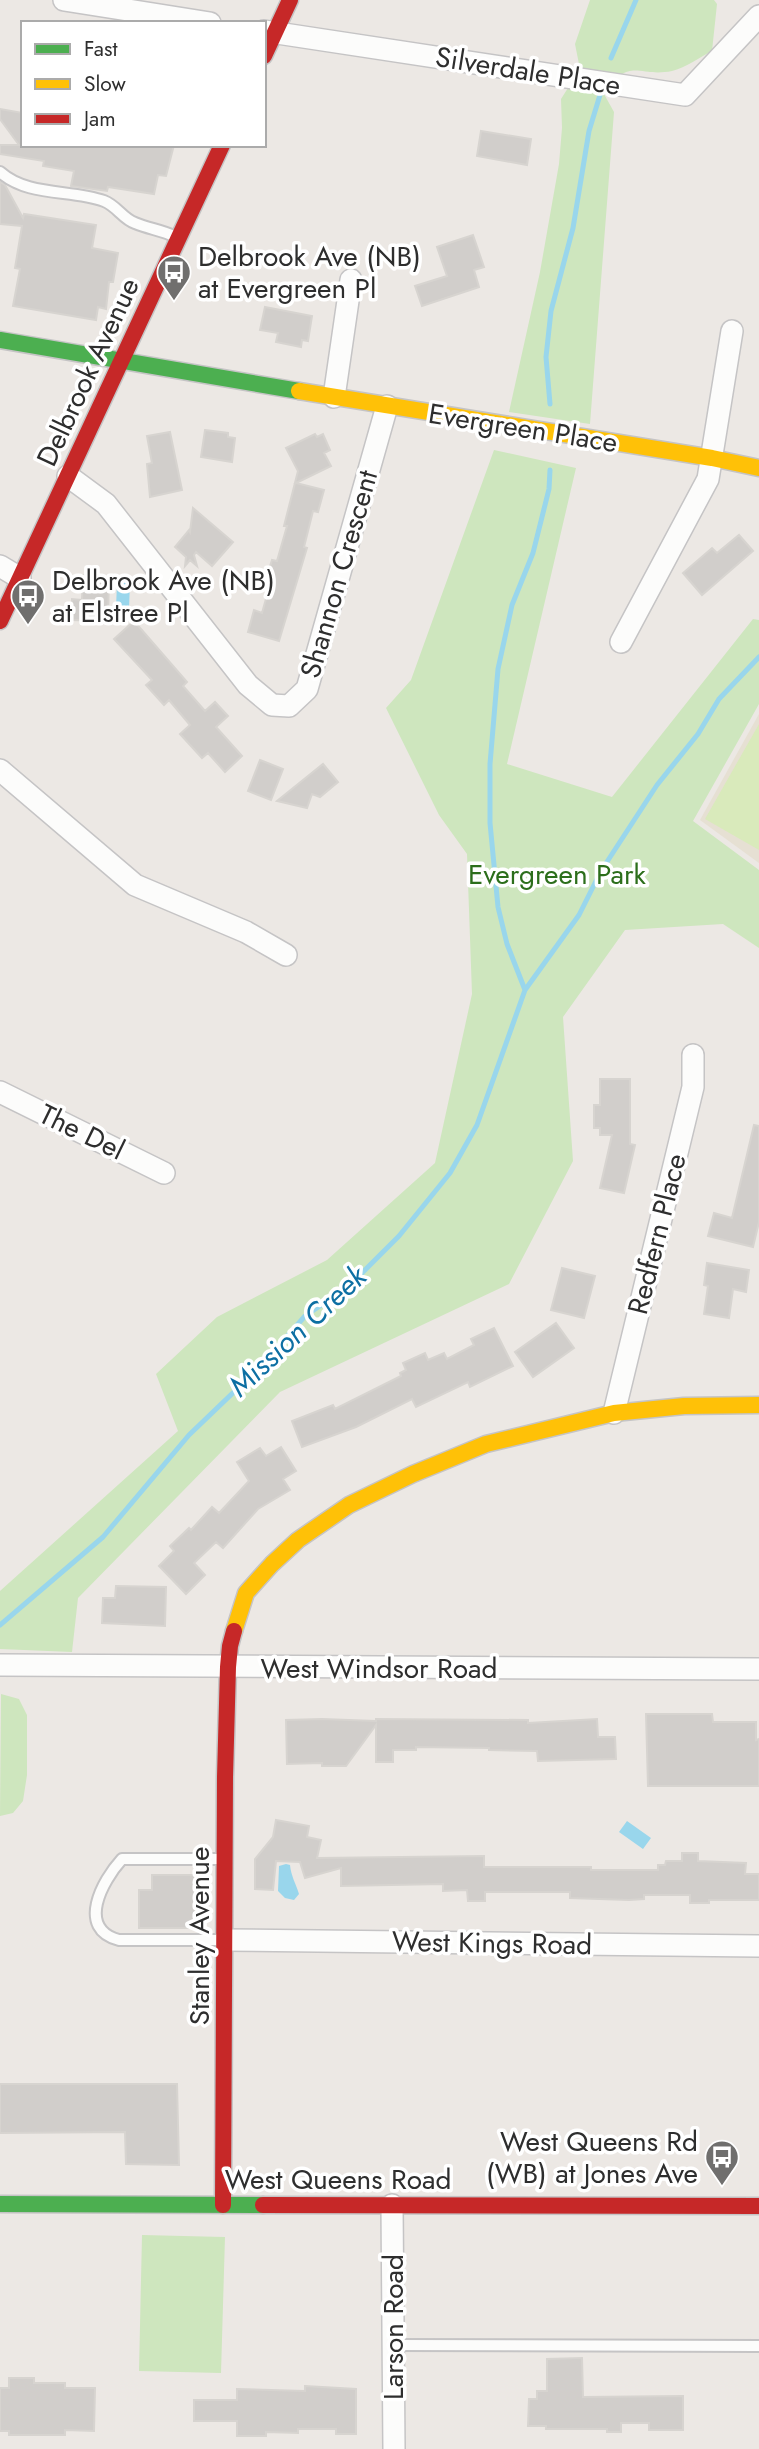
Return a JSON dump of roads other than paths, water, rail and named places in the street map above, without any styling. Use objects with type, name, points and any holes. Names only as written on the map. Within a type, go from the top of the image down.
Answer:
[{"type":"street","points":[[64,0],[198,21]]},
{"type":"street","points":[[270,32],[290,0]]},
{"type":"street","name":"Silverdale Place","points":[[270,32],[685,95],[759,16]]},
{"type":"street","name":"Delbrook Avenue","points":[[0,621],[221,147]]},
{"type":"street","points":[[334,397],[351,280]]},
{"type":"street","points":[[621,642],[708,479],[733,331]]},
{"type":"street","name":"Evergreen Place","points":[[0,340],[759,468]]},
{"type":"street","name":"Shannon Crescent","points":[[68,476],[106,504],[248,685],[272,705],[289,706],[307,689],[387,406]]},
{"type":"street","points":[[0,566],[20,578]]},
{"type":"street","points":[[0,770],[135,886],[246,932],[286,955]]},
{"type":"street","name":"Redfern Place","points":[[614,1413],[693,1087],[693,1055]]},
{"type":"street","name":"The Del","points":[[0,1092],[164,1173]]},
{"type":"street","name":"Stanley Avenue","points":[[223,2205],[228,1667],[230,1646],[246,1594],[272,1563],[349,1504],[485,1444],[614,1413],[684,1406],[759,1405]]},
{"type":"street","name":"West Windsor Road","points":[[0,1665],[759,1669]]},
{"type":"street","name":"West Kings Road","points":[[225,1940],[759,1946]]},
{"type":"street","name":"West Queens Road","points":[[0,2204],[759,2206]]},
{"type":"street","name":"Larson Road","points":[[392,2205],[394,2449]]},
{"type":"lane","points":[[0,172],[10,180],[30,187],[103,201],[116,207],[132,223],[163,230],[178,239]]},
{"type":"lane","points":[[225,1940],[119,1940],[105,1936],[95,1922],[95,1912],[108,1874],[122,1859],[226,1859]]},
{"type":"lane","points":[[393,2345],[759,2346]]},
{"type":"water","points":[[117,582],[130,583],[129,609],[116,609]]},
{"type":"water","points":[[627,1821],[651,1838],[643,1849],[619,1832]]},
{"type":"water","points":[[290,1865],[299,1894],[294,1900],[285,1898],[278,1891],[279,1866]]},
{"type":"waterway","points":[[611,58],[636,0]]},
{"type":"waterway","points":[[550,404],[546,357],[551,311],[573,228],[589,131],[600,95]]},
{"type":"waterway","points":[[525,990],[507,944],[498,907],[490,823],[490,764],[498,669],[512,605],[533,553],[549,489],[550,470]]},
{"type":"waterway","name":"Mission Creek","points":[[0,1625],[103,1537],[189,1435],[262,1365],[305,1316],[348,1287],[399,1236],[450,1173],[477,1125],[525,990],[579,915],[601,871],[657,785],[698,734],[719,699],[759,657]]},
{"type":"place","name":"Delbrook Ave (NB) at Evergreen Pl","points":[[174,302]]},
{"type":"place","name":"Delbrook Ave (NB) at Elstree Pl","points":[[28,626]]},
{"type":"place","name":"West Queens Rd (WB) at Jones Ave","points":[[722,2187]]},
{"type":"park label","name":"Evergreen Park","points":[[557,874]]}]
